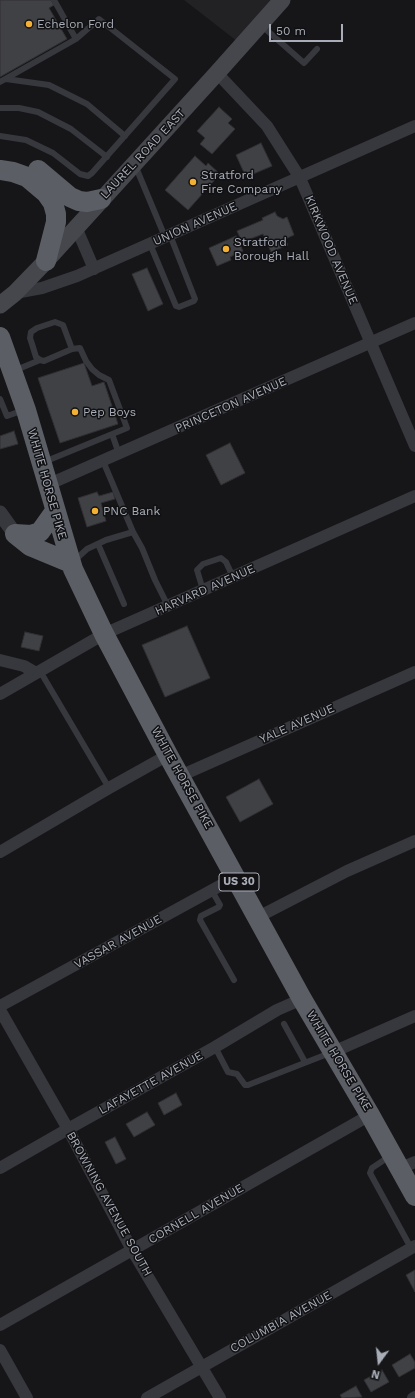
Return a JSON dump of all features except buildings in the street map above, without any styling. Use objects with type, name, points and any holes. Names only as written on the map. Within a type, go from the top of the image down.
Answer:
[{"type":"highway","points":[[0,159],[8,158],[29,164],[70,197],[79,201],[87,202],[101,199]]},
{"type":"highway","points":[[0,170],[27,176],[46,193],[53,203],[56,214],[56,222],[46,261]]},
{"type":"highway","name":"WHITE HORSE PIKE","points":[[0,337],[9,369],[26,410],[71,563],[104,634],[168,755],[302,999],[370,1115],[402,1162],[415,1196]]},
{"type":"highway","points":[[15,534],[31,535],[40,532],[55,511]]},
{"type":"highway","points":[[15,534],[30,546],[71,563]]},
{"type":"main road","name":"LAUREL ROAD EAST","points":[[0,305],[15,293],[46,261],[282,0]]},
{"type":"street","name":"KIRKWOOD AVENUE","points":[[217,73],[267,126],[300,178],[415,446]]},
{"type":"street","name":"UNION AVENUE","points":[[15,293],[42,288],[94,269],[415,126]]},
{"type":"street","points":[[76,227],[94,269]]},
{"type":"street","name":"PRINCETON AVENUE","points":[[47,485],[415,324]]},
{"type":"street","name":"HARVARD AVENUE","points":[[0,694],[104,634],[415,496]]},
{"type":"street","points":[[0,513],[15,534]]},
{"type":"street","points":[[0,660],[24,666],[38,672]]},
{"type":"street","name":"YALE AVENUE","points":[[180,776],[415,672]]},
{"type":"street","points":[[0,852],[168,755]]},
{"type":"street","points":[[258,917],[347,871],[415,841]]},
{"type":"street","name":"VASSAR AVENUE","points":[[0,1008],[236,877]]},
{"type":"street","name":"LAFAYETTE AVENUE","points":[[0,1168],[215,1047],[277,1010],[302,999]]},
{"type":"street","name":"BROWNING AVENUE SOUTH","points":[[0,1008],[68,1129],[132,1250],[220,1398]]},
{"type":"street","points":[[334,1052],[415,1016]]},
{"type":"street","name":"CORNELL AVENUE","points":[[0,1325],[370,1115]]},
{"type":"street","name":"COLUMBIA AVENUE","points":[[147,1398],[413,1247]]},
{"type":"street","points":[[0,1350],[27,1398]]},
{"type":"lane","points":[[54,0],[76,40]]},
{"type":"lane","points":[[0,136],[26,140],[53,152],[80,174],[85,176],[92,173],[107,157],[175,79],[99,18],[76,40],[3,81]]},
{"type":"lane","points":[[260,25],[304,63],[317,49]]},
{"type":"lane","points":[[3,81],[49,85],[88,104],[125,136]]},
{"type":"lane","points":[[0,108],[19,108],[38,112],[71,129],[107,157]]},
{"type":"lane","points":[[134,164],[195,299],[194,301],[179,307],[176,306],[150,244]]},
{"type":"lane","points":[[41,464],[127,428],[109,380],[99,375],[92,369],[86,361],[80,348],[72,349],[44,362],[36,357],[30,338],[31,332],[37,328],[55,322],[63,325],[72,349]]},
{"type":"lane","points":[[9,369],[40,360]]},
{"type":"lane","points":[[0,399],[7,416]]},
{"type":"lane","points":[[0,419],[26,410]]},
{"type":"lane","points":[[112,434],[119,454]]},
{"type":"lane","points":[[104,461],[133,532],[142,548],[155,580],[168,606]]},
{"type":"lane","points":[[71,563],[88,549],[106,540],[133,532]]},
{"type":"lane","points":[[98,544],[124,604]]},
{"type":"lane","points":[[203,590],[197,570],[203,564],[221,558],[226,562],[233,577]]},
{"type":"lane","points":[[38,672],[109,788]]},
{"type":"lane","points":[[212,891],[220,905],[219,907],[201,916],[200,920],[234,980]]},
{"type":"lane","points":[[284,1024],[305,1062]]},
{"type":"lane","points":[[215,1047],[228,1072],[237,1074],[245,1085],[334,1052]]},
{"type":"lane","points":[[402,1162],[372,1168],[370,1173],[413,1247]]},
{"type":"shaded area","points":[[184,0],[282,0],[242,45]]},
{"type":"place","name":"Echelon Ford","points":[[29,24]]},
{"type":"place","name":"Stratford Fire Company","points":[[193,182]]},
{"type":"place","name":"Stratford Borough Hall","points":[[226,249]]},
{"type":"place","name":"Pep Boys","points":[[75,412]]},
{"type":"place","name":"PNC Bank","points":[[95,511]]}]
